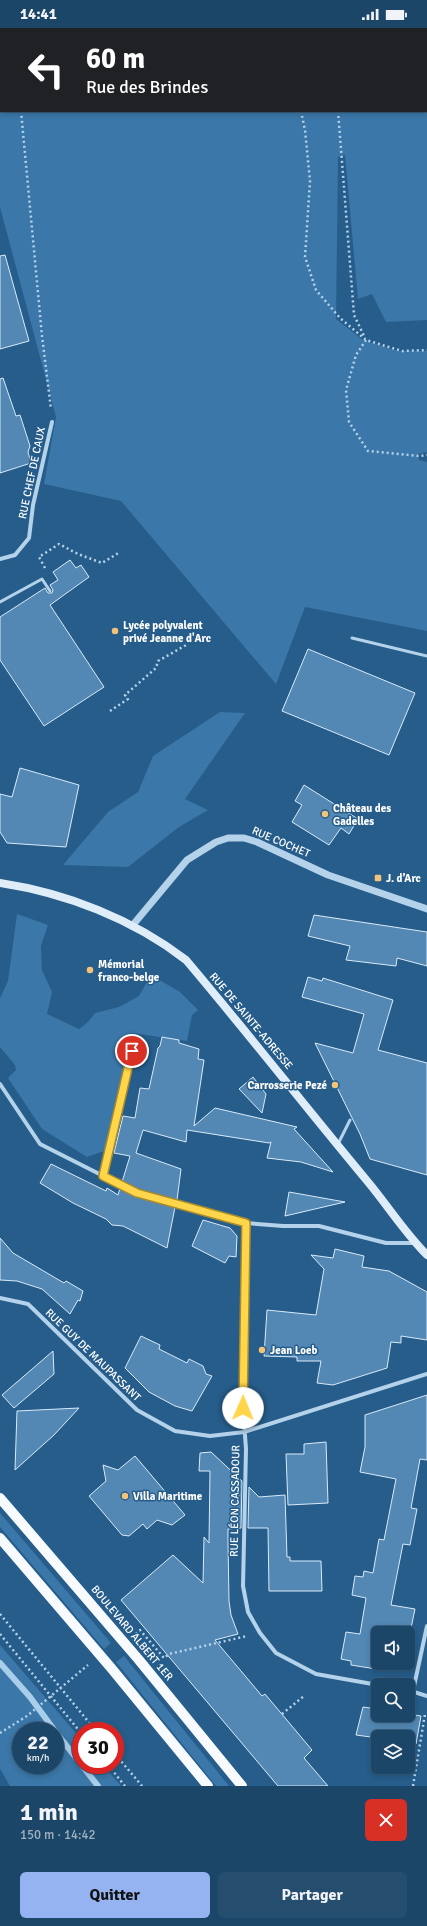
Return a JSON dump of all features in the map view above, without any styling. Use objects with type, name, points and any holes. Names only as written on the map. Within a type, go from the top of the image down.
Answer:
[{"type":"main road","name":"RUE DE SAINTE-ADRESSE","points":[[0,883],[75,901],[132,926],[173,950],[186,960],[271,1061],[337,1145],[392,1211],[415,1243],[427,1255]]},
{"type":"main road","name":"BOULEVARD ALBERT 1ER","points":[[0,1498],[139,1660],[242,1786]]},
{"type":"main road","points":[[0,1538],[112,1669],[208,1786]]},
{"type":"street","name":"RUE CHEF DE CAUX","points":[[0,559],[15,555],[29,538],[33,505],[52,422]]},
{"type":"street","name":"RUE COCHET","points":[[132,926],[160,895],[187,860],[216,842],[228,838],[244,838],[257,842],[328,875],[427,909]]},
{"type":"street","points":[[0,1084],[40,1144],[137,1193],[246,1223],[283,1226],[319,1226],[386,1243],[415,1243]]},
{"type":"street","name":"RUE LÉON CASSADOUR","points":[[246,1223],[244,1432],[246,1449],[243,1586],[248,1612],[260,1633],[276,1653],[316,1674],[371,1684]]},
{"type":"street","name":"RUE GUY DE MAUPASSANT","points":[[0,1298],[28,1304],[137,1410],[175,1431],[210,1436],[244,1432],[427,1374]]},
{"type":"street","points":[[415,1686],[427,1626]]},
{"type":"street","points":[[415,1691],[427,1696]]},
{"type":"lane","points":[[0,602],[42,579],[50,591]]},
{"type":"lane","points":[[352,638],[427,656]]},
{"type":"lane","points":[[103,1176],[132,1051]]},
{"type":"lane","points":[[337,1145],[350,1120]]},
{"type":"path","points":[[21,112],[42,336],[52,422]]},
{"type":"path","points":[[301,112],[305,130],[310,181],[304,257],[316,290],[340,318],[366,340],[402,350],[427,350]]},
{"type":"path","points":[[338,112],[354,315],[366,340]]},
{"type":"path","points":[[366,340],[356,356],[346,390],[349,422],[368,451],[419,456],[427,455]]},
{"type":"path","points":[[49,573],[39,557],[59,544],[78,554],[102,563],[120,552]]},
{"type":"path","points":[[110,711],[128,699],[125,694],[156,668],[158,661],[188,644]]},
{"type":"path","points":[[0,1614],[88,1722]]},
{"type":"path","points":[[169,1654],[260,1633]]},
{"type":"path","points":[[0,1634],[50,1698],[72,1723]]},
{"type":"path","points":[[0,1733],[28,1716],[91,1662]]},
{"type":"path","points":[[282,1714],[304,1696]]},
{"type":"path","points":[[413,1786],[425,1714]]},
{"type":"path","points":[[124,1765],[142,1786]]},
{"type":"path","points":[[115,1774],[125,1786]]},
{"type":"shaded area","points":[[0,112],[427,112],[427,320],[386,322],[372,294],[358,299],[345,155],[338,157],[336,319],[363,340],[398,351],[427,351],[427,452],[418,454],[419,460],[427,462],[427,631],[305,607],[276,684],[121,501],[44,484],[56,417],[0,207]]},
{"type":"shaded area","points":[[220,712],[245,713],[185,799],[208,810],[179,827],[128,867],[63,865],[108,812],[138,792],[153,756]]},
{"type":"shaded area","points":[[17,914],[48,925],[41,946],[42,970],[52,992],[47,1014],[79,1029],[88,1022],[95,1013],[119,1007],[139,996],[151,975],[180,992],[198,1010],[192,1015],[187,1041],[132,1033],[104,1151],[87,1157],[42,1129],[8,1078],[16,1070],[15,1065],[0,1047],[0,998],[8,981]]},
{"type":"shaded area","points":[[0,1513],[111,1643],[104,1649],[0,1527]]},
{"type":"shaded area","points":[[0,1645],[72,1729],[72,1774],[111,1774],[121,1786],[10,1786],[0,1769]]},
{"type":"shaded area","points":[[124,1656],[229,1786],[216,1786],[116,1662]]},
{"type":"building","points":[[5,255],[29,341],[0,349],[0,256]]},
{"type":"building","points":[[3,378],[16,416],[20,415],[30,446],[28,452],[31,463],[0,473],[0,379]]},
{"type":"building","points":[[70,560],[76,568],[81,565],[89,577],[50,605],[104,687],[44,726],[0,660],[0,617],[45,588],[48,593],[52,593],[53,590],[50,585],[58,580],[53,572]]},
{"type":"building","points":[[308,649],[415,693],[389,755],[282,711]]},
{"type":"building","points":[[20,768],[79,785],[66,847],[7,843],[0,832],[0,794],[12,797]]},
{"type":"building","name":"Château des Gadelles","points":[[304,785],[358,819],[349,834],[341,828],[329,845],[292,822],[302,805],[295,801]]},
{"type":"building","points":[[314,915],[427,932],[427,966],[397,958],[396,966],[346,960],[350,946],[308,936]]},
{"type":"building","points":[[308,977],[322,981],[323,978],[393,1000],[378,1050],[427,1063],[427,1175],[370,1159],[360,1134],[315,1043],[353,1053],[364,1014],[302,997]]},
{"type":"building","points":[[162,1037],[179,1040],[179,1043],[199,1049],[198,1059],[204,1060],[194,1126],[215,1108],[297,1127],[294,1129],[333,1172],[301,1162],[267,1158],[271,1142],[269,1143],[187,1130],[186,1142],[143,1130],[136,1153],[181,1169],[177,1200],[138,1190],[122,1182],[130,1156],[114,1153],[123,1116],[135,1118],[140,1088],[149,1089],[158,1048]]},
{"type":"building","points":[[253,1077],[266,1094],[262,1113],[239,1089]]},
{"type":"building","points":[[51,1164],[106,1191],[107,1188],[118,1195],[120,1188],[136,1196],[175,1207],[167,1248],[123,1226],[112,1225],[106,1219],[73,1203],[40,1183]]},
{"type":"building","points":[[289,1192],[345,1202],[285,1216]]},
{"type":"building","points":[[203,1220],[230,1228],[237,1236],[236,1257],[229,1256],[225,1263],[192,1246]]},
{"type":"building","points":[[0,1238],[13,1253],[64,1283],[66,1281],[83,1291],[80,1301],[78,1300],[70,1314],[42,1289],[17,1281],[0,1280]]},
{"type":"building","points":[[335,1249],[364,1256],[362,1267],[389,1271],[427,1292],[427,1340],[401,1336],[401,1343],[391,1342],[387,1368],[333,1385],[317,1383],[321,1361],[297,1361],[297,1357],[264,1356],[267,1310],[316,1315],[324,1269],[311,1255],[333,1258]]},
{"type":"building","points":[[141,1336],[160,1345],[159,1349],[187,1363],[189,1359],[203,1366],[206,1374],[212,1376],[192,1411],[175,1406],[149,1392],[125,1368]]},
{"type":"building","points":[[53,1351],[54,1374],[14,1408],[2,1395]]},
{"type":"building","points":[[427,1395],[427,1460],[420,1459],[411,1508],[417,1509],[410,1545],[403,1544],[391,1605],[415,1609],[411,1626],[371,1626],[371,1668],[351,1665],[351,1661],[341,1659],[346,1632],[360,1634],[366,1598],[352,1595],[355,1576],[363,1577],[364,1571],[373,1573],[379,1539],[384,1540],[396,1479],[360,1472],[365,1447],[365,1415]]},
{"type":"building","points":[[79,1408],[54,1435],[15,1470],[17,1411]]},
{"type":"building","points":[[326,1442],[328,1503],[288,1505],[286,1454],[304,1454],[304,1444]]},
{"type":"building","points":[[211,1452],[242,1481],[241,1528],[228,1529],[229,1601],[231,1615],[238,1634],[215,1640],[262,1696],[265,1694],[312,1750],[304,1758],[328,1786],[278,1786],[121,1600],[173,1555],[203,1583],[204,1537],[209,1543],[210,1471],[199,1471],[200,1453]]},
{"type":"building","name":"Villa Maritime","points":[[135,1456],[185,1515],[172,1525],[157,1520],[147,1529],[143,1524],[129,1536],[122,1535],[89,1496],[106,1481],[103,1465],[118,1470]]},
{"type":"building","points":[[249,1487],[259,1497],[285,1495],[287,1557],[290,1557],[290,1561],[321,1561],[322,1591],[269,1591],[268,1528],[248,1528]]},
{"type":"building","points":[[363,1707],[371,1708],[371,1722],[415,1722],[415,1715],[421,1716],[416,1744],[415,1730],[371,1730],[371,1737],[356,1735]]},
{"type":"waterway","points":[[0,1663],[30,1697],[48,1722]]},
{"type":"waterway","points":[[64,1743],[98,1786]]},
{"type":"place","name":"Lycée polyvalent privé Jeanne d'Arc","points":[[115,631]]},
{"type":"place","name":"Château des Gadelles","points":[[325,814]]},
{"type":"place","name":"J. d’Arc","points":[[378,878]]},
{"type":"place","name":"Mémorial franco-belge","points":[[90,970]]},
{"type":"place","name":"Carrosserie Pezé","points":[[335,1085]]},
{"type":"place","name":"Jean Loeb","points":[[262,1350]]},
{"type":"place","name":"Villa Maritime","points":[[125,1496]]},
{"type":"route","points":[[132,1051],[103,1176],[137,1193],[246,1223],[243,1408]]}]
